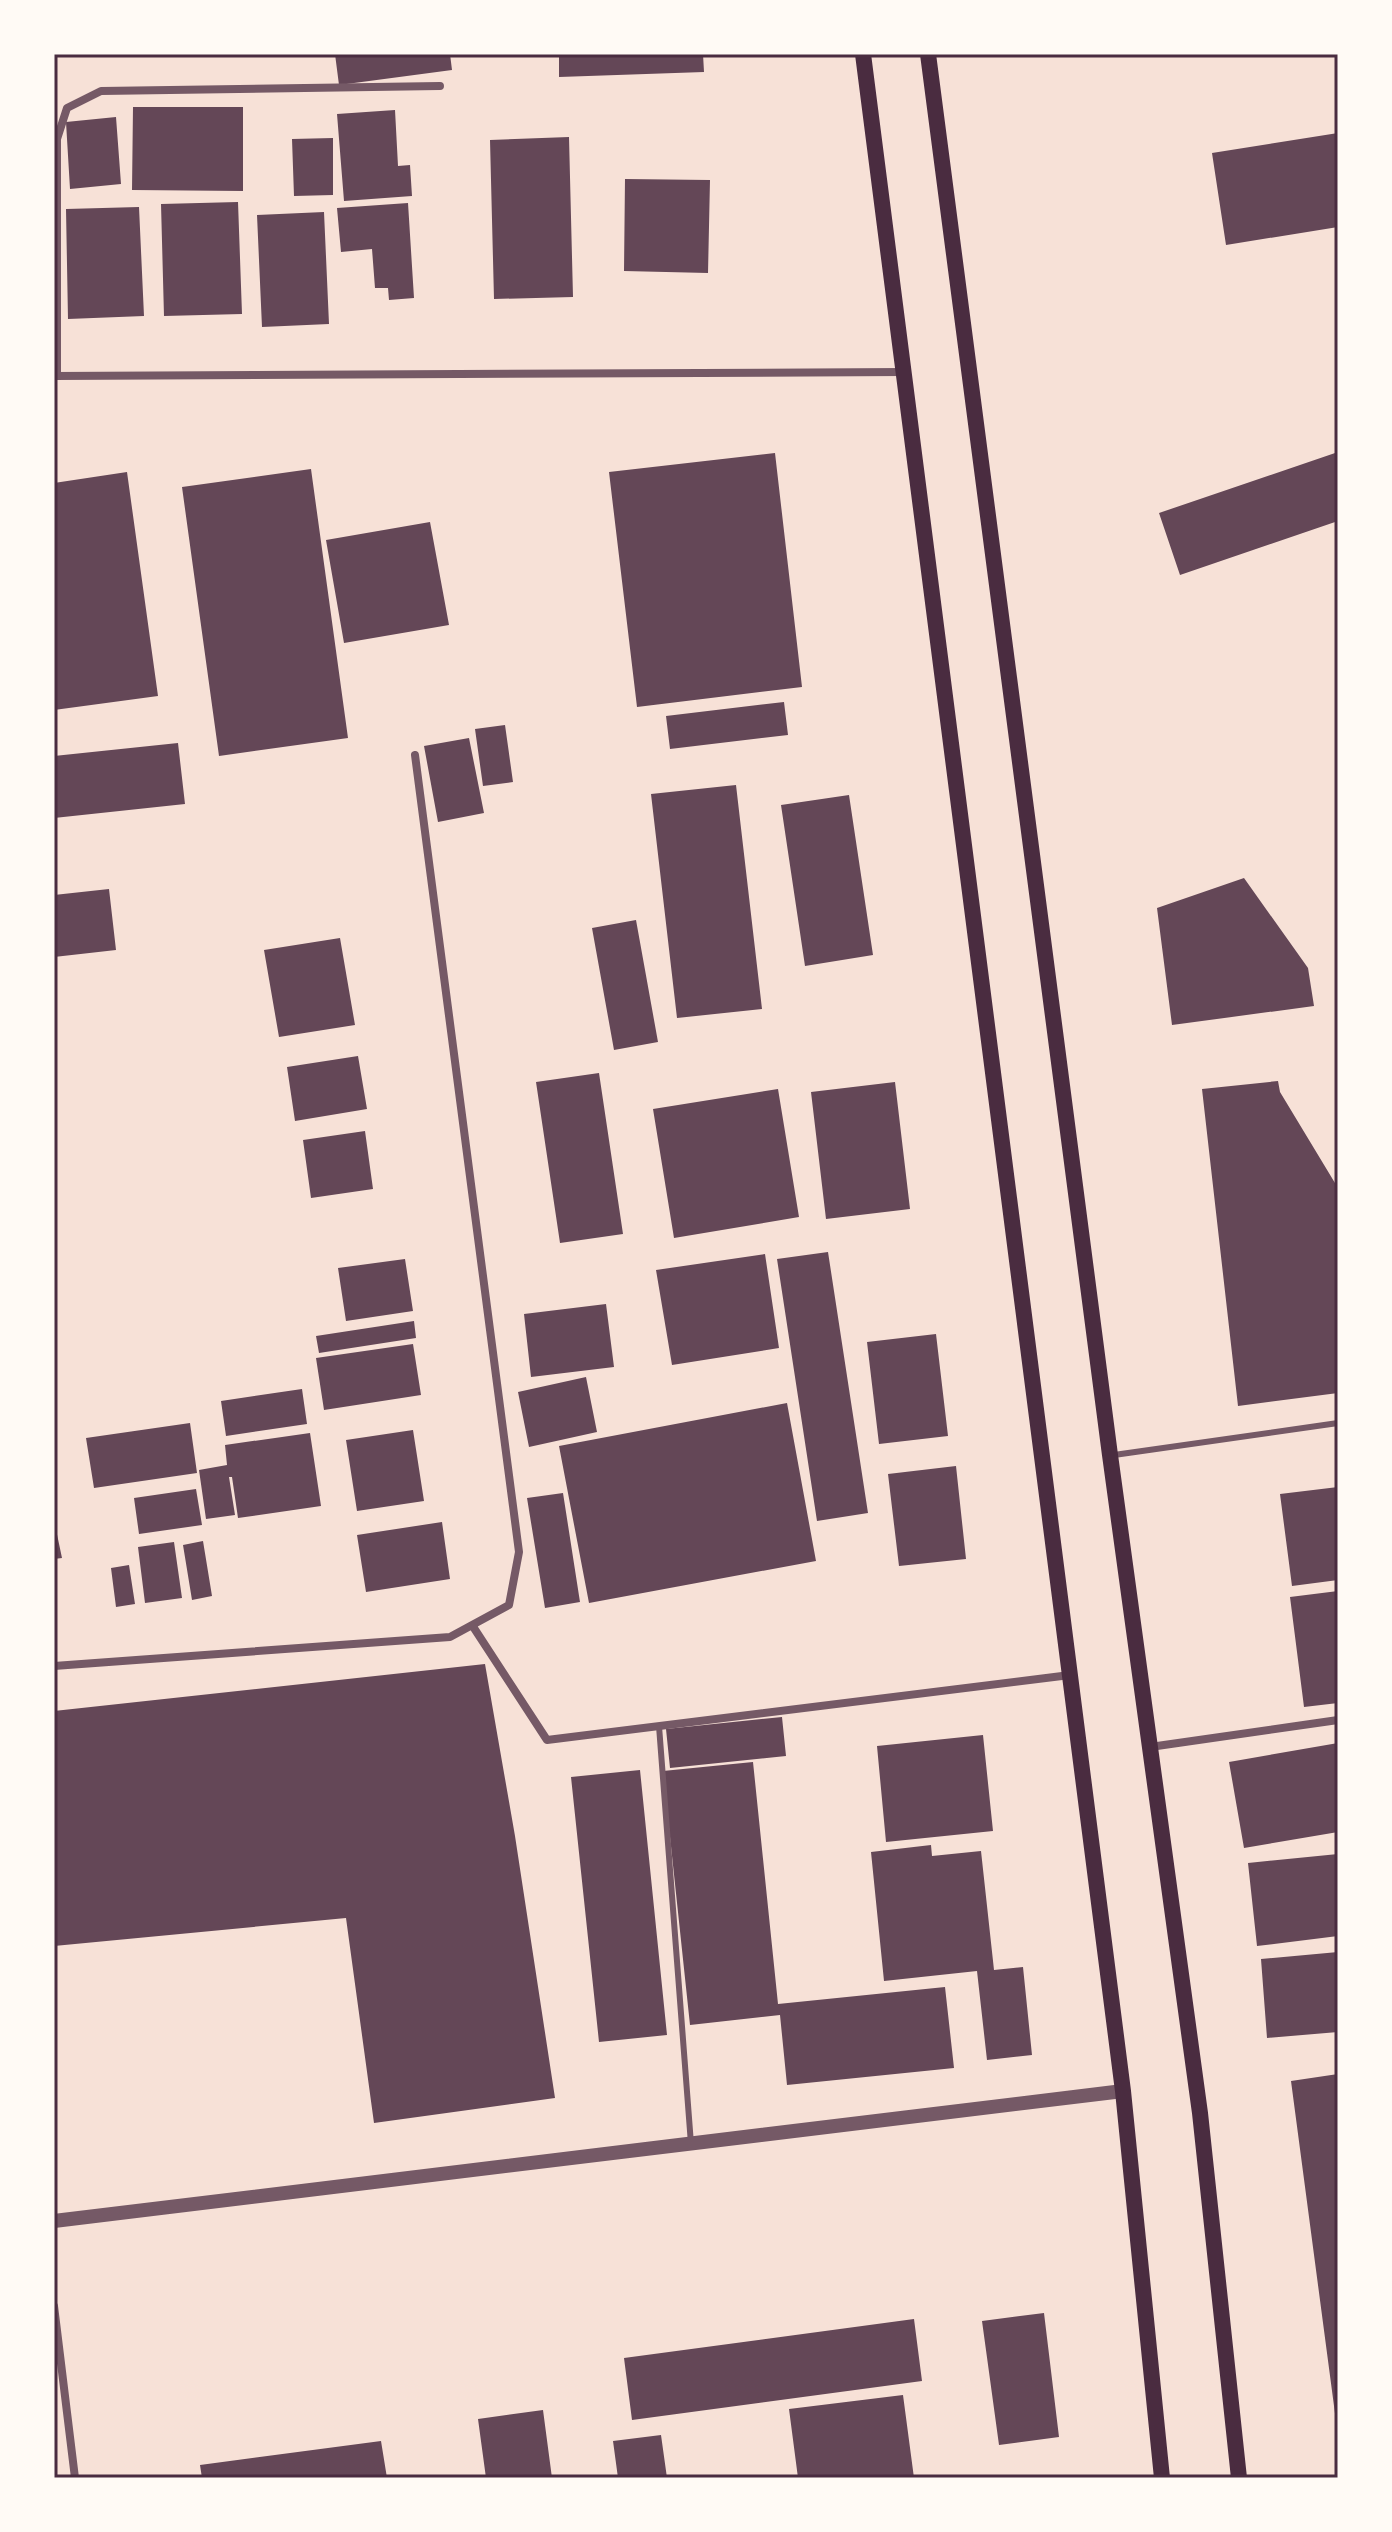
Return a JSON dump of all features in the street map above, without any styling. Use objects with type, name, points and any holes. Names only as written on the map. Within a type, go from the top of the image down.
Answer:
[{"type":"main road","points":[[863,54],[1123,2091],[1162,2478]]},
{"type":"main road","points":[[928,54],[1110,1455],[1200,2113],[1239,2478]]},
{"type":"street","points":[[440,86],[101,91],[67,108],[57,139],[56,376],[904,372]]},
{"type":"street","points":[[54,1666],[450,1637],[509,1605],[519,1552],[415,755]]},
{"type":"street","points":[[472,1625],[547,1740],[1071,1675]]},
{"type":"street","points":[[1150,1747],[1338,1720]]},
{"type":"street","points":[[54,2221],[1123,2091]]},
{"type":"street","points":[[54,2306],[75,2478]]},
{"type":"lane","points":[[1110,1455],[1338,1423]]},
{"type":"lane","points":[[659,1726],[691,2144]]},
{"type":"building","points":[[335,54],[450,54],[452,70],[339,85]]},
{"type":"building","points":[[559,54],[703,54],[704,72],[559,77]]},
{"type":"building","points":[[133,107],[243,107],[243,191],[132,190]]},
{"type":"building","points":[[395,110],[398,166],[410,165],[412,196],[344,201],[337,114]]},
{"type":"building","points":[[116,117],[121,184],[70,189],[66,122]]},
{"type":"building","points":[[1338,133],[1338,227],[1226,245],[1212,153]]},
{"type":"building","points":[[569,137],[573,297],[494,299],[490,140]]},
{"type":"building","points":[[333,138],[333,195],[294,196],[292,139]]},
{"type":"building","points":[[625,179],[710,180],[708,273],[624,271]]},
{"type":"building","points":[[238,202],[242,314],[164,316],[161,204]]},
{"type":"building","points":[[408,203],[414,298],[389,300],[388,288],[375,288],[372,249],[341,252],[337,208]]},
{"type":"building","points":[[139,207],[144,316],[68,319],[66,209]]},
{"type":"building","points":[[324,212],[329,324],[262,327],[257,215]]},
{"type":"building","points":[[1338,452],[1338,521],[1180,575],[1159,513]]},
{"type":"building","points":[[775,453],[802,687],[637,707],[609,472]]},
{"type":"building","points":[[311,469],[348,738],[219,756],[182,487]]},
{"type":"building","points":[[127,472],[158,696],[54,710],[54,483]]},
{"type":"building","points":[[430,522],[449,625],[344,643],[326,540]]},
{"type":"building","points":[[784,702],[788,735],[670,749],[666,716]]},
{"type":"building","points":[[505,725],[513,782],[483,786],[475,729]]},
{"type":"building","points":[[469,738],[484,813],[438,822],[424,746]]},
{"type":"building","points":[[178,743],[185,804],[54,818],[54,756]]},
{"type":"building","points":[[736,785],[762,1009],[677,1018],[651,794]]},
{"type":"building","points":[[849,795],[873,955],[805,966],[781,805]]},
{"type":"building","points":[[1244,878],[1308,968],[1314,1006],[1172,1025],[1157,908]]},
{"type":"building","points":[[109,889],[116,950],[54,957],[54,895]]},
{"type":"building","points":[[636,920],[658,1042],[614,1050],[592,928]]},
{"type":"building","points":[[340,938],[355,1025],[279,1037],[264,950]]},
{"type":"building","points":[[358,1056],[367,1109],[295,1121],[287,1067]]},
{"type":"building","points":[[599,1073],[623,1234],[560,1243],[536,1082]]},
{"type":"building","points":[[1278,1081],[1280,1092],[1338,1188],[1338,1393],[1238,1406],[1202,1089]]},
{"type":"building","points":[[895,1082],[910,1209],[826,1219],[811,1092]]},
{"type":"building","points":[[778,1089],[799,1217],[674,1238],[653,1109]]},
{"type":"building","points":[[365,1131],[373,1189],[311,1198],[303,1140]]},
{"type":"building","points":[[828,1252],[868,1513],[817,1521],[777,1259]]},
{"type":"building","points":[[765,1254],[779,1348],[672,1365],[656,1270]]},
{"type":"building","points":[[405,1259],[413,1311],[346,1321],[338,1268]]},
{"type":"building","points":[[606,1304],[614,1367],[531,1377],[524,1314]]},
{"type":"building","points":[[414,1321],[416,1338],[319,1353],[316,1336]]},
{"type":"building","points":[[936,1334],[948,1436],[879,1444],[867,1342]]},
{"type":"building","points":[[413,1344],[421,1395],[324,1410],[316,1358]]},
{"type":"building","points":[[586,1377],[597,1432],[529,1447],[518,1392]]},
{"type":"building","points":[[302,1389],[307,1424],[226,1436],[221,1401]]},
{"type":"building","points":[[787,1403],[816,1561],[589,1603],[559,1446]]},
{"type":"building","points":[[190,1423],[197,1473],[94,1488],[86,1438]]},
{"type":"building","points":[[413,1430],[424,1501],[357,1511],[346,1440]]},
{"type":"building","points":[[310,1433],[321,1506],[238,1518],[232,1477],[229,1477],[235,1515],[206,1519],[199,1470],[227,1465],[225,1445]]},
{"type":"building","points":[[956,1466],[966,1559],[899,1566],[888,1474]]},
{"type":"building","points":[[1338,1487],[1338,1580],[1292,1586],[1280,1494]]},
{"type":"building","points":[[196,1489],[202,1525],[139,1534],[134,1498]]},
{"type":"building","points":[[563,1493],[580,1602],[545,1608],[527,1498]]},
{"type":"building","points":[[54,1520],[62,1558],[54,1559]]},
{"type":"building","points":[[442,1522],[450,1579],[366,1592],[357,1535]]},
{"type":"building","points":[[203,1541],[212,1596],[192,1600],[183,1545]]},
{"type":"building","points":[[174,1542],[182,1598],[145,1603],[138,1547]]},
{"type":"building","points":[[129,1565],[135,1604],[116,1607],[111,1568]]},
{"type":"building","points":[[1338,1591],[1338,1703],[1304,1707],[1290,1597]]},
{"type":"building","points":[[485,1664],[555,2098],[374,2123],[346,1918],[54,1946],[54,1711]]},
{"type":"building","points":[[782,1717],[786,1756],[670,1768],[666,1729]]},
{"type":"building","points":[[983,1735],[993,1831],[886,1842],[877,1746]]},
{"type":"building","points":[[1338,1743],[1338,1832],[1244,1848],[1229,1762]]},
{"type":"building","points":[[753,1762],[778,2004],[945,1987],[954,2068],[787,2085],[780,2015],[690,2025],[663,1771]]},
{"type":"building","points":[[640,1770],[667,2035],[599,2042],[571,1777]]},
{"type":"building","points":[[931,1845],[932,1856],[981,1851],[994,1970],[1023,1967],[1032,2055],[987,2060],[977,1971],[884,1981],[871,1852]]},
{"type":"building","points":[[1338,1854],[1338,1936],[1257,1946],[1248,1863]]},
{"type":"building","points":[[1338,1952],[1338,2032],[1267,2038],[1261,1959]]},
{"type":"building","points":[[1338,2074],[1338,2421],[1336,2421],[1291,2081]]},
{"type":"building","points":[[1044,2313],[1059,2437],[999,2445],[982,2321]]},
{"type":"building","points":[[914,2319],[922,2381],[632,2420],[624,2358]]},
{"type":"building","points":[[903,2395],[914,2478],[798,2478],[789,2409]]},
{"type":"building","points":[[543,2410],[552,2478],[486,2478],[478,2419]]},
{"type":"building","points":[[661,2435],[667,2478],[618,2478],[613,2441]]},
{"type":"building","points":[[381,2441],[387,2478],[202,2478],[200,2465]]}]
